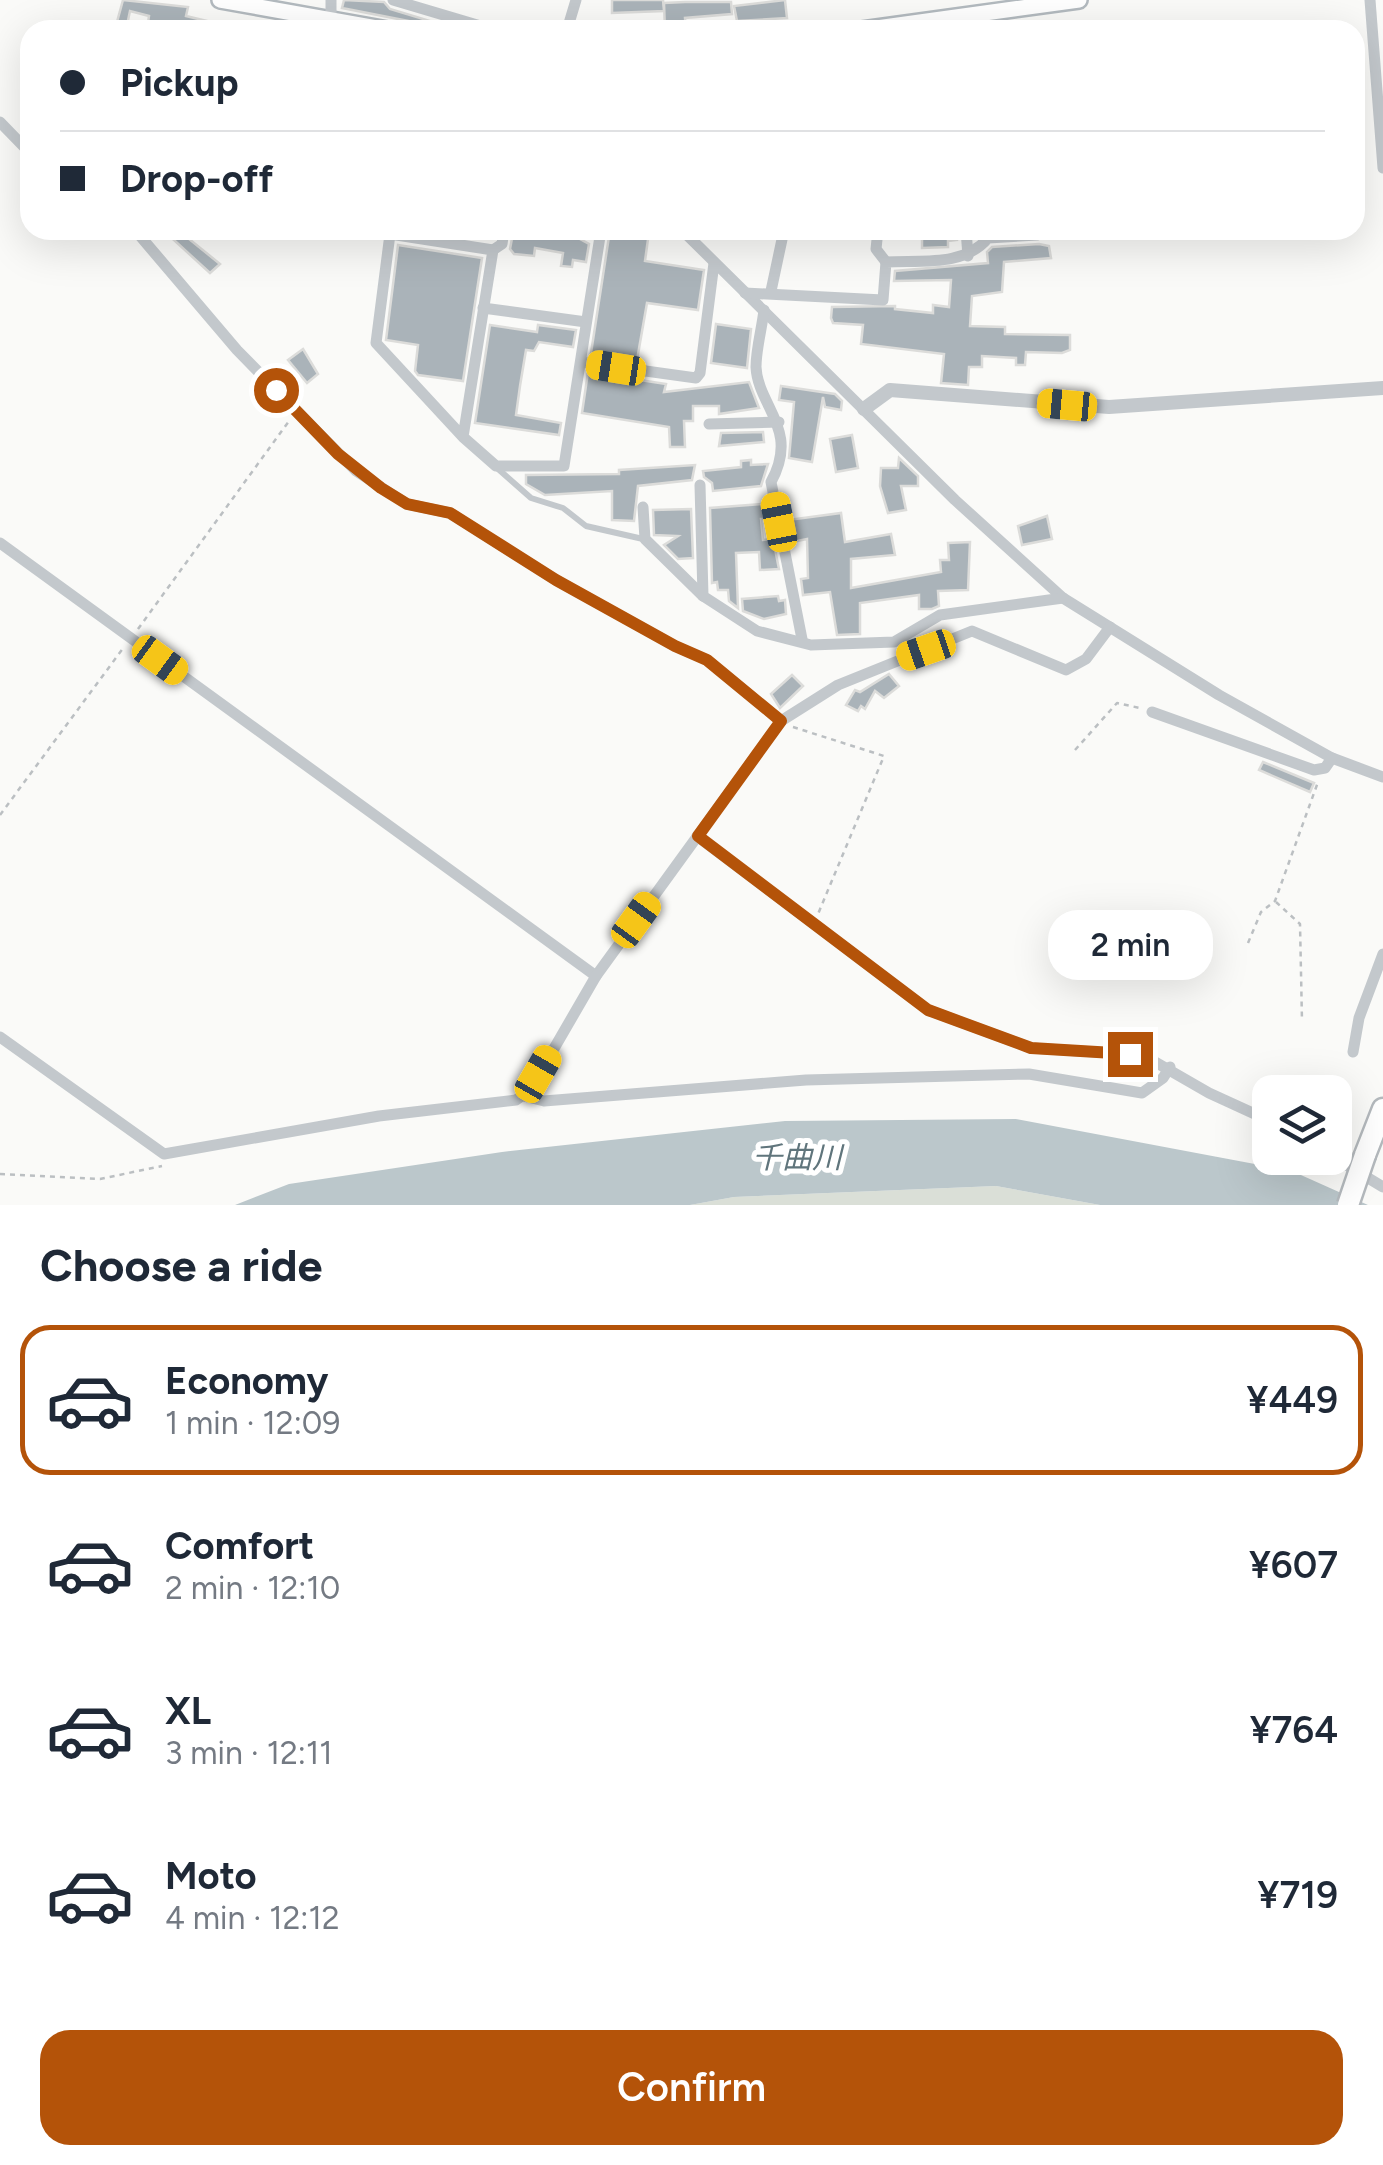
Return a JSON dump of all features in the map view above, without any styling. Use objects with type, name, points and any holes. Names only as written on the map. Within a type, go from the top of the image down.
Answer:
[{"type":"highway","points":[[1348,1205],[1383,1109]]},
{"type":"main road","points":[[220,0],[331,20]]},
{"type":"main road","points":[[935,20],[1080,0]]},
{"type":"street","points":[[331,20],[332,0]]},
{"type":"street","points":[[394,0],[461,20]]},
{"type":"street","points":[[1370,0],[1383,168]]},
{"type":"street","points":[[0,122],[20,143]]},
{"type":"street","points":[[144,240],[296,411],[356,471],[407,504],[450,513],[556,580],[707,660],[781,721]]},
{"type":"street","points":[[389,240],[375,336],[380,351],[496,466],[564,466],[598,240]]},
{"type":"street","points":[[452,240],[493,250],[500,248],[502,240]]},
{"type":"street","points":[[692,240],[1062,598],[1332,758],[1383,777]]},
{"type":"street","points":[[771,291],[782,240]]},
{"type":"street","points":[[745,293],[771,291],[884,300],[886,262],[876,249],[877,240]]},
{"type":"street","points":[[967,240],[968,256]]},
{"type":"street","points":[[886,262],[968,256],[989,240]]},
{"type":"street","points":[[463,437],[493,250]]},
{"type":"street","points":[[581,362],[696,378],[700,373],[714,263]]},
{"type":"street","points":[[482,308],[586,322]]},
{"type":"street","points":[[764,310],[756,370],[779,422],[780,467],[772,482],[802,638]]},
{"type":"street","points":[[864,409],[890,390],[1109,407],[1383,388]]},
{"type":"street","points":[[709,424],[779,422]]},
{"type":"street","points":[[700,485],[703,596]]},
{"type":"street","points":[[643,507],[644,539],[703,596],[757,631],[802,638],[812,644],[894,642],[940,615],[1062,598]]},
{"type":"street","points":[[0,542],[596,976]]},
{"type":"street","points":[[524,1096],[596,976],[781,721],[838,685],[972,632],[1066,670],[1086,659],[1110,627]]},
{"type":"street","points":[[1152,712],[1320,770],[1332,758]]},
{"type":"street","points":[[698,836],[915,1003],[1031,1048],[1143,1055],[1170,1067],[1208,1094],[1252,1114]]},
{"type":"street","points":[[1354,1052],[1359,1018],[1383,954]]},
{"type":"street","points":[[0,1037],[154,1151],[164,1154],[524,1096],[544,1101],[789,1081],[1029,1074],[1142,1094],[1163,1078],[1170,1067]]},
{"type":"street","points":[[1352,1168],[1383,1187]]},
{"type":"lane","points":[[496,466],[531,498],[564,508],[586,526],[644,539]]},
{"type":"path","points":[[0,815],[296,411]]},
{"type":"path","points":[[1076,750],[1116,703],[1125,701],[1152,712]]},
{"type":"path","points":[[781,721],[884,756],[814,925]]},
{"type":"path","points":[[1248,943],[1260,912],[1275,901],[1320,770]]},
{"type":"path","points":[[1275,901],[1300,924],[1302,1021]]},
{"type":"shaded area","points":[[996,1186],[1100,1205],[690,1205],[734,1197]]},
{"type":"water","name":"千曲川","points":[[1016,1119],[1252,1163],[1252,1175],[1301,1175],[1368,1205],[1100,1205],[996,1186],[734,1197],[690,1205],[235,1205],[289,1184],[502,1152],[785,1121]]},
{"type":"building","points":[[123,0],[188,7],[186,16],[203,20],[148,20],[149,16],[130,11],[128,20],[118,20]]},
{"type":"building","points":[[344,0],[384,2],[390,9],[427,20],[403,20],[342,8]]},
{"type":"building","points":[[612,0],[663,0],[664,11],[612,13]]},
{"type":"building","points":[[785,0],[787,18],[737,20],[734,6]]},
{"type":"building","points":[[731,2],[732,14],[665,20],[664,3]]},
{"type":"building","points":[[174,240],[190,240],[220,264],[210,273]]},
{"type":"building","points":[[512,240],[582,240],[589,244],[586,262],[573,260],[572,267],[561,266],[563,253],[535,248],[534,256],[514,254],[510,249]]},
{"type":"building","points":[[608,240],[648,240],[645,261],[704,270],[698,310],[647,303],[637,360],[591,353]]},
{"type":"building","points":[[922,240],[957,240],[948,241],[948,247],[922,248]]},
{"type":"building","points":[[398,245],[482,258],[463,381],[418,375],[418,345],[386,340]]},
{"type":"building","points":[[1049,246],[1051,258],[1004,262],[1002,292],[972,296],[970,326],[1005,327],[1005,334],[1070,335],[1070,350],[1062,353],[1026,352],[1025,365],[1016,365],[1016,358],[982,356],[982,367],[969,367],[968,385],[941,383],[944,354],[861,344],[863,325],[833,323],[831,318],[832,307],[895,306],[933,313],[933,305],[949,307],[951,280],[894,281],[895,271],[988,263],[987,252],[992,247]]},
{"type":"building","points":[[716,324],[751,329],[747,368],[711,363]]},
{"type":"building","points":[[490,325],[537,332],[538,325],[576,330],[573,347],[539,342],[534,351],[526,350],[520,386],[516,415],[561,423],[559,435],[475,423]]},
{"type":"building","points":[[303,349],[318,374],[307,383],[288,360]]},
{"type":"building","points":[[588,372],[666,384],[664,392],[749,382],[759,408],[719,414],[719,406],[693,406],[693,421],[684,421],[685,447],[670,447],[669,427],[582,413]]},
{"type":"building","points":[[781,386],[835,394],[842,401],[841,410],[825,407],[823,397],[812,462],[789,458],[794,402],[779,400]]},
{"type":"building","points":[[763,432],[764,442],[719,446],[721,433]]},
{"type":"building","points":[[852,435],[858,468],[836,472],[830,439]]},
{"type":"building","points":[[899,458],[918,476],[918,486],[901,486],[906,510],[888,513],[880,486],[881,468],[898,468]]},
{"type":"building","points":[[751,460],[751,465],[768,464],[761,486],[713,491],[712,483],[704,477],[703,471],[741,467],[741,461]]},
{"type":"building","points":[[695,465],[692,480],[638,486],[634,521],[612,520],[612,491],[545,495],[526,484],[526,475],[619,474],[619,470]]},
{"type":"building","points":[[766,504],[769,519],[761,519],[763,540],[773,539],[779,569],[760,570],[759,552],[736,553],[738,608],[729,601],[728,590],[718,590],[717,582],[712,583],[710,508]]},
{"type":"building","points":[[691,509],[693,558],[678,559],[664,545],[678,536],[654,535],[653,510]]},
{"type":"building","points":[[841,513],[845,542],[891,534],[895,555],[851,559],[851,588],[941,572],[940,560],[949,560],[948,543],[970,542],[968,590],[938,591],[939,606],[932,609],[919,609],[919,595],[860,603],[860,634],[837,635],[830,592],[803,595],[801,579],[808,578],[807,539],[792,542],[788,520]]},
{"type":"building","points":[[1047,516],[1052,539],[1022,545],[1018,526]]},
{"type":"building","points":[[778,596],[779,601],[785,600],[786,614],[764,619],[743,611],[742,599]]},
{"type":"building","points":[[889,674],[899,686],[884,698],[875,691],[865,709],[861,706],[858,711],[846,705],[855,690],[860,692]]},
{"type":"building","points":[[792,675],[803,686],[780,708],[771,694]]},
{"type":"building","points":[[1263,762],[1314,783],[1310,792],[1259,770]]},
{"type":"route","points":[[276,390],[356,471],[381,488],[407,504],[450,513],[556,580],[707,660],[781,721],[698,836],[928,1010],[1031,1048],[1130,1054]]}]
